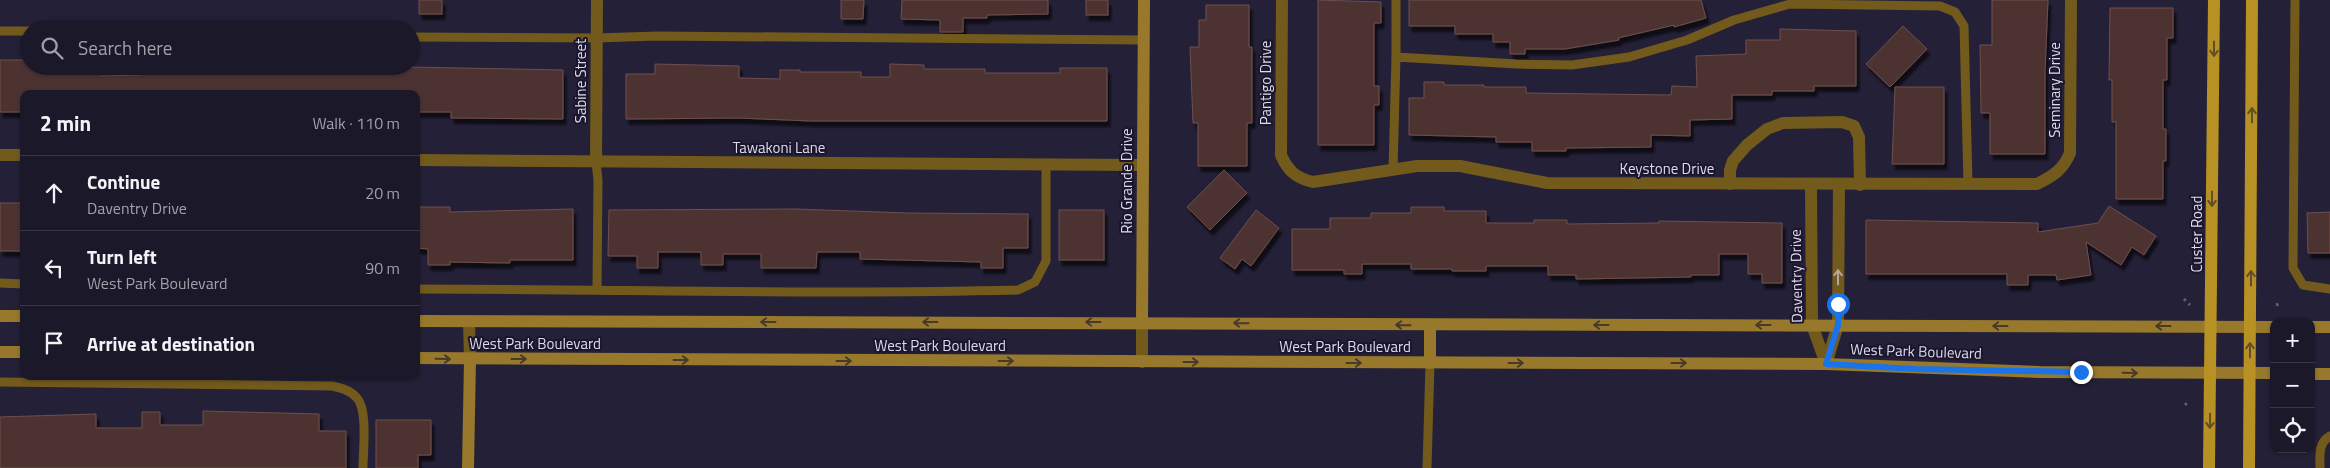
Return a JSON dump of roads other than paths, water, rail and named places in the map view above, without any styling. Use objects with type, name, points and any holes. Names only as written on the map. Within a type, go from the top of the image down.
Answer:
[{"type":"main road","name":"Rio Grande Drive","points":[[1142,322],[1144,0]]},
{"type":"main road","name":"Custer Road","points":[[2210,468],[2214,0]]},
{"type":"main road","points":[[2249,468],[2252,0]]},
{"type":"main road","points":[[0,316],[20,316]]},
{"type":"main road","name":"West Park Boulevard","points":[[420,321],[2270,327]]},
{"type":"main road","points":[[1430,325],[1430,363]]},
{"type":"main road","points":[[2315,327],[2330,327]]},
{"type":"main road","points":[[0,352],[20,352]]},
{"type":"main road","name":"West Park Boulevard","points":[[420,358],[1826,364],[1992,371],[2270,373]]},
{"type":"main road","points":[[468,468],[470,359]]},
{"type":"main road","points":[[2315,374],[2330,374]]},
{"type":"street","name":"Sabine Street","points":[[596,0],[596,162]]},
{"type":"street","name":"Pantigo Drive","points":[[1282,0],[1282,154],[1286,165]]},
{"type":"street","name":"Seminary Drive","points":[[2055,176],[2066,163],[2070,153],[2071,0]]},
{"type":"street","points":[[1730,184],[1730,170],[1734,161],[1747,145],[1767,129],[1784,123],[1842,122],[1854,126],[1860,137],[1860,184]]},
{"type":"street","points":[[0,155],[20,155]]},
{"type":"street","name":"Tawakoni Lane","points":[[420,160],[1142,165]]},
{"type":"street","name":"Keystone Drive","points":[[1286,165],[1293,174],[1312,182],[1417,166],[1460,166],[1547,183],[2037,184],[2055,176]]},
{"type":"street","name":"Daventry Drive","points":[[1811,185],[1812,325],[1826,364]]},
{"type":"street","points":[[1826,364],[1838,325],[1838,185]]},
{"type":"street","points":[[469,321],[470,359]]},
{"type":"street","name":"Rio Grande Drive","points":[[1142,322],[1142,362]]},
{"type":"lane","points":[[1393,170],[1396,0]]},
{"type":"lane","points":[[2295,0],[2293,268],[2303,285],[2330,289]]},
{"type":"lane","points":[[1396,57],[1572,65],[1629,56],[1686,40],[1734,20],[1790,4],[1893,3],[1940,6],[1955,12],[1964,26],[1968,184]]},
{"type":"lane","points":[[0,31],[20,31]]},
{"type":"lane","points":[[420,37],[596,38],[657,36],[1144,40]]},
{"type":"lane","points":[[596,162],[598,180],[597,289]]},
{"type":"lane","points":[[420,288],[597,289],[754,293],[1018,290],[1036,282],[1046,261],[1046,164]]},
{"type":"lane","points":[[0,283],[20,284]]},
{"type":"lane","points":[[1427,468],[1430,363]]},
{"type":"lane","points":[[0,382],[332,386],[351,392],[358,399],[363,413],[363,468]]},
{"type":"lane","points":[[2320,468],[2320,449],[2324,439],[2330,436]]}]
